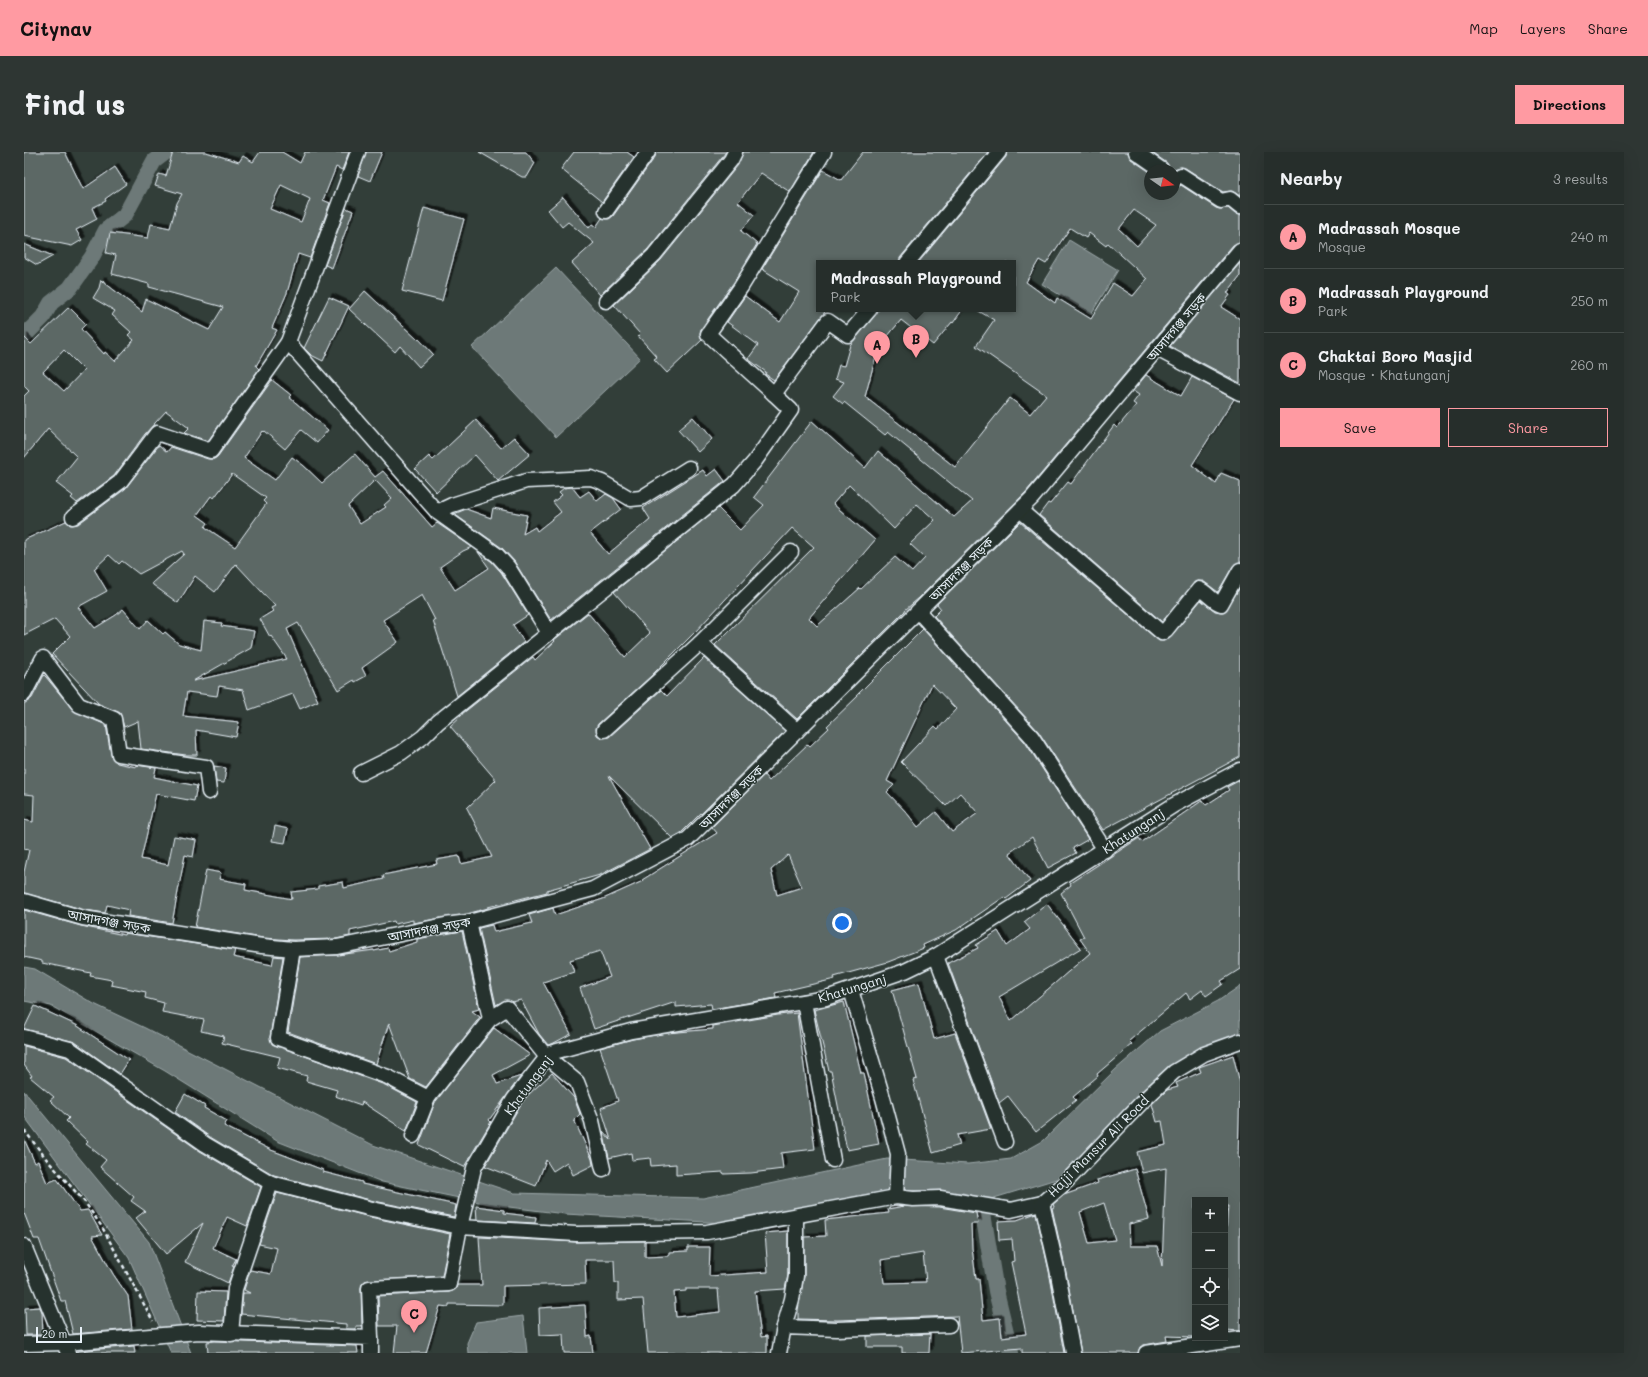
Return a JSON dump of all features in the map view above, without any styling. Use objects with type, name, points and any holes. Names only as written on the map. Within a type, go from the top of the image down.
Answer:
[{"type":"street","points":[[73,517],[120,482],[157,433],[183,440],[211,451],[288,342],[358,152]]},
{"type":"street","points":[[606,211],[648,152]]},
{"type":"street","points":[[606,301],[654,255],[731,160],[735,152]]},
{"type":"street","points":[[361,773],[401,753],[423,737],[438,722],[734,485],[755,461],[791,410],[708,334],[741,287],[824,152]]},
{"type":"street","points":[[909,260],[999,152]]},
{"type":"street","points":[[1136,152],[1153,164]]},
{"type":"street","points":[[1180,176],[1221,201],[1230,199],[1240,207]]},
{"type":"street","name":"আসাদগঞ্জ সড়ক","points":[[24,901],[83,918],[262,946],[293,949],[337,947],[445,925],[469,922],[592,889],[688,840],[1032,498],[1240,250]]},
{"type":"street","points":[[774,394],[828,321],[848,335],[867,312]]},
{"type":"street","points":[[288,342],[437,512],[497,555],[508,567],[549,633]]},
{"type":"street","points":[[1157,349],[1240,393]]},
{"type":"street","points":[[437,512],[479,496],[526,481],[591,478],[602,482],[631,499],[641,498],[689,468]]},
{"type":"street","points":[[1020,510],[1162,633],[1199,589],[1221,604],[1240,570]]},
{"type":"street","points":[[604,730],[700,644],[791,552]]},
{"type":"street","points":[[918,611],[1032,737],[1105,850]]},
{"type":"street","points":[[700,644],[797,731]]},
{"type":"street","points":[[24,694],[43,658],[79,705],[114,719],[119,754],[206,767],[209,792]]},
{"type":"street","name":"Khatunganj","points":[[371,1338],[369,1288],[449,1284],[474,1168],[514,1099],[546,1056],[550,1053],[631,1031],[826,998],[905,972],[936,956],[1174,805],[1240,770]]},
{"type":"street","points":[[469,922],[490,1019]]},
{"type":"street","points":[[293,949],[278,1038],[388,1077],[428,1098]]},
{"type":"street","points":[[936,956],[1005,1142]]},
{"type":"street","points":[[850,990],[883,1098],[898,1154],[896,1197]]},
{"type":"street","points":[[804,1002],[833,1160]]},
{"type":"street","points":[[413,1136],[428,1098],[490,1019],[507,1008],[546,1056],[577,1082],[592,1121],[603,1169]]},
{"type":"street","name":"Hajji Mansur Ali Road","points":[[24,1037],[70,1049],[205,1144],[270,1183],[372,1208],[462,1221],[576,1234],[707,1232],[896,1197],[913,1199],[940,1198],[1010,1210],[1042,1203],[1064,1184],[1144,1100],[1174,1072],[1204,1054],[1240,1041]]},
{"type":"street","points":[[231,1334],[235,1289],[270,1183]]},
{"type":"street","points":[[1042,1203],[1058,1269],[1073,1353]]},
{"type":"street","points":[[779,1353],[796,1276],[796,1216]]},
{"type":"street","points":[[24,1246],[67,1348]]},
{"type":"street","points":[[784,1327],[837,1329],[949,1325]]},
{"type":"street","points":[[24,1344],[67,1348],[160,1334],[200,1332],[371,1338],[372,1353]]},
{"type":"street","points":[[1146,1353],[1240,1339]]},
{"type":"path","points":[[24,1130],[48,1161],[84,1201],[102,1227],[160,1334]]},
{"type":"shaded area","points":[[1069,240],[1118,270],[1091,314],[1042,284]]},
{"type":"shaded area","points":[[556,268],[640,358],[556,437],[472,347]]},
{"type":"shaded area","points":[[24,967],[35,969],[94,1004],[145,1028],[373,1145],[514,1193],[703,1198],[887,1159],[968,1164],[1011,1159],[1043,1141],[1115,1070],[1160,1031],[1218,1001],[1240,986],[1240,1034],[1190,1055],[1063,1177],[981,1202],[963,1193],[905,1190],[868,1194],[724,1223],[565,1214],[493,1205],[382,1182],[277,1141],[165,1071],[51,1006],[24,1001]]},
{"type":"shaded area","points":[[24,1091],[149,1242],[191,1353],[171,1353],[129,1258],[24,1116]]},
{"type":"shaded area","points":[[523,1316],[527,1353],[468,1353],[467,1343],[476,1322]]},
{"type":"building","points":[[24,152],[65,152],[83,189],[115,167],[126,184],[105,199],[106,201],[92,208],[97,219],[76,230],[82,240],[72,246],[24,236]]},
{"type":"building","points":[[173,152],[206,152],[239,162],[243,156],[253,162],[260,152],[282,152],[300,163],[305,152],[349,152],[342,170],[336,167],[323,200],[330,203],[310,258],[298,254],[287,293],[272,328],[277,330],[256,366],[259,369],[208,441],[184,433],[189,428],[166,411],[145,434],[114,476],[77,503],[71,498],[73,496],[56,483],[77,457],[48,429],[24,458],[24,396],[29,391],[24,386],[24,337],[31,344],[69,307],[86,324],[81,329],[104,354],[105,352],[115,361],[134,340],[128,335],[131,332],[112,315],[115,311],[93,298],[99,288],[101,280],[103,282],[103,280],[142,312],[146,299],[209,330],[223,307],[149,287],[149,284],[112,274],[116,255],[106,253],[110,233],[148,238],[151,224],[170,228],[177,203],[182,194],[155,186],[159,174],[166,176]],"holes":[[[281,185],[310,199],[301,222],[270,209]],[[64,350],[84,370],[64,391],[43,372]]]},
{"type":"building","points":[[366,152],[382,152],[370,181],[358,176]]},
{"type":"building","points":[[479,152],[526,152],[535,163],[527,177],[522,177]]},
{"type":"building","points":[[574,152],[627,152],[634,157],[602,202],[561,169]]},
{"type":"building","points":[[656,152],[726,152],[648,249],[600,295],[572,263],[594,243],[568,222],[562,227],[548,210],[563,197],[589,228],[592,224],[596,227],[602,218],[609,219],[613,216],[655,157]]},
{"type":"building","points":[[743,152],[814,152],[790,192],[761,173],[738,202],[754,215],[741,231],[757,244],[734,282],[701,329],[700,333],[702,340],[667,373],[654,359],[657,357],[638,336],[640,334],[614,305],[661,260],[738,165]]},
{"type":"building","points":[[863,152],[988,152],[900,260],[816,260],[816,312],[825,312],[774,380],[748,359],[758,345],[727,322],[745,296],[780,322],[799,292],[762,269],[823,170],[841,180]]},
{"type":"building","points":[[1007,152],[1128,152],[1131,159],[1144,168],[1144,200],[1180,200],[1181,185],[1216,208],[1228,208],[1235,214],[1240,215],[1240,242],[1233,245],[1026,492],[905,610],[797,719],[715,645],[814,547],[792,528],[696,631],[650,677],[598,724],[596,728],[597,735],[602,738],[609,737],[661,690],[667,696],[704,658],[785,731],[681,833],[672,838],[609,776],[650,849],[600,875],[547,890],[547,892],[467,914],[413,923],[413,920],[395,924],[394,921],[350,931],[350,936],[336,939],[293,940],[263,938],[195,927],[206,870],[221,873],[219,879],[246,884],[245,890],[292,899],[291,892],[318,889],[318,886],[343,882],[344,888],[384,879],[383,875],[437,864],[436,860],[459,856],[461,864],[492,857],[467,808],[496,780],[450,726],[462,714],[533,657],[535,660],[555,641],[554,640],[588,613],[625,657],[650,633],[614,592],[718,508],[740,530],[764,505],[754,497],[812,421],[865,468],[878,451],[954,517],[972,501],[888,432],[885,435],[844,402],[843,404],[833,396],[844,382],[835,379],[839,365],[844,366],[850,345],[877,312],[961,312],[933,345],[901,320],[878,348],[865,397],[955,467],[1010,398],[1030,414],[1046,395],[976,346],[994,320],[980,312],[1016,312],[1016,260],[920,260],[1006,157]],"holes":[[[1134,210],[1156,225],[1137,246],[1119,229]],[[1070,228],[1086,238],[1089,233],[1106,246],[1108,243],[1147,279],[1133,296],[1113,283],[1091,319],[1057,298],[1055,303],[1026,282],[1039,260],[1046,264]],[[849,485],[894,529],[917,504],[935,520],[910,544],[925,558],[912,572],[895,557],[861,589],[860,588],[817,626],[809,618],[875,540],[833,504]]]},
{"type":"building","points":[[1151,152],[1240,152],[1240,196],[1232,191],[1223,192],[1185,168],[1180,167],[1180,164],[1167,163]]},
{"type":"building","points":[[346,208],[353,211],[332,268],[325,265]]},
{"type":"building","points":[[424,208],[464,219],[442,301],[402,291]]},
{"type":"building","points":[[24,244],[53,256],[37,265],[24,257]]},
{"type":"building","points":[[1240,263],[1240,276],[1227,293],[1230,295],[1221,307],[1240,319],[1240,383],[1170,346]]},
{"type":"building","points":[[365,291],[417,339],[418,338],[433,354],[419,367],[400,346],[395,352],[349,309]]},
{"type":"building","points":[[329,297],[349,306],[323,361],[311,355],[304,348]]},
{"type":"building","points":[[1146,375],[1181,396],[1192,377],[1234,399],[1192,465],[1216,484],[1221,473],[1240,481],[1240,562],[1233,566],[1218,592],[1203,581],[1195,582],[1162,622],[1039,515],[1068,482],[1071,484],[1114,425],[1117,428],[1136,405],[1133,403],[1139,395],[1133,391]]},
{"type":"building","points":[[272,380],[291,395],[289,397],[328,430],[317,443],[301,430],[285,449],[264,431],[262,431],[244,458],[275,480],[292,457],[322,483],[355,454],[375,477],[383,471],[432,527],[437,523],[472,547],[463,551],[440,567],[455,590],[489,568],[478,552],[491,561],[501,572],[528,615],[513,625],[524,642],[457,696],[433,620],[435,620],[422,595],[383,620],[398,642],[362,668],[366,676],[355,682],[354,680],[338,690],[298,623],[287,629],[318,701],[300,709],[293,694],[249,710],[243,690],[219,686],[217,696],[187,692],[183,716],[239,722],[236,737],[196,730],[197,755],[141,749],[138,721],[124,727],[120,713],[99,704],[52,654],[70,636],[55,619],[24,635],[24,540],[66,521],[70,525],[78,524],[125,489],[159,445],[167,452],[171,447],[208,459],[214,459],[218,456]],"holes":[[[232,474],[266,498],[263,501],[266,504],[235,547],[205,527],[208,523],[197,515],[211,496],[214,498]],[[375,480],[392,498],[384,505],[386,507],[360,524],[348,506]],[[182,551],[184,554],[152,583],[178,603],[195,576],[215,592],[236,564],[275,606],[271,608],[273,611],[260,619],[270,637],[271,636],[287,659],[193,681],[251,648],[254,631],[221,626],[222,623],[204,621],[201,650],[179,644],[165,632],[163,634],[148,620],[140,629],[123,609],[95,628],[78,607],[107,591],[94,569],[109,555],[119,564],[122,561],[139,574]]]},
{"type":"building","points":[[693,417],[712,439],[698,452],[678,430]]},
{"type":"building","points":[[476,420],[501,448],[514,437],[530,454],[498,481],[475,455],[436,492],[415,469],[429,456],[433,460]]},
{"type":"building","points":[[716,469],[725,481],[551,620],[514,561],[502,548],[454,514],[466,509],[491,518],[493,508],[527,515],[523,534],[535,527],[537,531],[561,512],[553,502],[562,495],[559,492],[564,488],[572,487],[580,497],[589,491],[597,501],[606,494],[613,498],[621,509],[590,533],[608,554],[650,519],[643,508],[703,470],[707,476]]},
{"type":"building","points":[[1020,522],[1159,641],[1164,641],[1172,635],[1201,600],[1215,611],[1225,611],[1240,587],[1240,757],[1103,830],[1038,731],[934,616],[941,609],[937,604]]},
{"type":"building","points":[[923,629],[1025,742],[1088,839],[1073,848],[1076,853],[1048,868],[1032,837],[1009,853],[1030,881],[1006,899],[1004,897],[956,930],[923,945],[924,948],[888,962],[834,977],[835,979],[775,993],[776,998],[712,1009],[711,1004],[676,1007],[676,1002],[594,1029],[580,988],[610,977],[600,951],[570,960],[574,972],[543,982],[571,1034],[552,1044],[548,1045],[539,1034],[521,1000],[512,1002],[506,1000],[496,1005],[479,928],[492,925],[494,932],[532,923],[529,915],[553,908],[555,915],[603,899],[643,881],[642,880],[717,833],[712,827],[764,775],[769,781],[808,744],[810,746],[829,728],[827,726],[858,696],[857,695]],"holes":[[[932,684],[956,709],[938,729],[935,726],[901,762],[946,806],[960,793],[978,813],[952,832],[936,812],[918,827],[887,792],[894,785],[887,781]],[[788,855],[802,887],[777,895],[771,870]]]},
{"type":"building","points":[[44,675],[73,710],[106,725],[111,755],[117,763],[136,767],[136,765],[156,768],[154,777],[197,786],[194,801],[156,794],[141,859],[168,865],[174,836],[196,840],[193,857],[185,855],[172,923],[128,916],[129,910],[107,905],[105,913],[85,910],[24,893],[24,872],[29,850],[24,849],[24,820],[33,822],[34,795],[24,794],[24,704],[32,698]]},
{"type":"building","points":[[214,766],[226,768],[224,783],[216,782]]},
{"type":"building","points":[[1240,780],[1240,969],[1221,981],[1223,984],[1206,996],[1202,990],[1190,999],[1186,993],[1129,1041],[1132,1044],[1073,1097],[1076,1100],[1036,1132],[1008,1096],[999,1103],[948,963],[978,948],[976,945],[998,931],[1007,946],[1030,929],[1024,922],[1047,904],[1081,948],[999,997],[1011,1021],[1090,953],[1080,939],[1084,937],[1061,893],[1071,885],[1070,883],[1139,838],[1142,842],[1203,800],[1206,805],[1229,790],[1227,787]]},
{"type":"building","points":[[275,826],[288,829],[285,843],[272,841]]},
{"type":"building","points":[[24,910],[81,926],[124,935],[125,933],[235,950],[233,957],[272,965],[274,956],[283,957],[270,1037],[272,1044],[385,1085],[417,1102],[406,1131],[362,1102],[361,1105],[335,1096],[337,1090],[306,1081],[307,1076],[277,1068],[280,1057],[222,1043],[224,1036],[201,1031],[204,1020],[162,1012],[164,1003],[145,998],[146,992],[111,985],[112,980],[90,976],[91,973],[42,963],[42,961],[24,957]]},
{"type":"building","points":[[462,931],[479,1009],[472,1011],[480,1017],[426,1087],[410,1079],[389,1023],[376,1064],[288,1032],[300,957],[338,955],[388,948],[389,951],[417,942],[417,939]]},
{"type":"building","points":[[919,983],[934,1039],[955,1033],[991,1129],[957,1135],[960,1145],[933,1153],[913,1080],[917,1079],[892,990]]},
{"type":"building","points":[[844,1002],[861,1073],[864,1073],[879,1144],[847,1150],[831,1071],[829,1071],[814,1010]]},
{"type":"building","points":[[35,1006],[76,1025],[129,1060],[120,1074],[75,1042],[24,1029]]},
{"type":"building","points":[[797,1013],[815,1149],[781,1153],[783,1169],[751,1173],[724,1174],[723,1172],[676,1175],[676,1164],[651,1166],[650,1158],[632,1160],[631,1153],[609,1158],[603,1131],[611,1140],[601,1108],[618,1101],[600,1048],[633,1039],[667,1033],[713,1029],[713,1026]]},
{"type":"building","points":[[494,1028],[530,1055],[493,1075],[497,1084],[521,1076],[489,1120],[491,1122],[464,1167],[419,1145],[435,1102]]},
{"type":"building","points":[[24,1046],[66,1057],[200,1151],[261,1187],[247,1226],[227,1217],[213,1248],[236,1259],[232,1266],[234,1267],[228,1283],[185,1262],[203,1223],[166,1254],[136,1218],[145,1211],[131,1201],[134,1197],[100,1167],[106,1160],[86,1144],[88,1142],[66,1121],[69,1118],[50,1100],[54,1097],[30,1077],[32,1076],[24,1065]]},
{"type":"building","points":[[1233,1055],[1240,1083],[1238,1158],[1240,1158],[1240,1331],[1228,1330],[1228,1197],[1192,1197],[1192,1337],[1166,1336],[1167,1341],[1144,1345],[1140,1347],[1138,1353],[1081,1353],[1052,1208],[1054,1207],[1053,1204],[1064,1195],[1098,1183],[1097,1180],[1135,1169],[1149,1219],[1129,1224],[1130,1246],[1157,1246],[1162,1266],[1166,1168],[1142,1173],[1137,1152],[1166,1145],[1162,1121],[1157,1122],[1152,1104],[1167,1090],[1178,1087],[1176,1083],[1201,1072],[1199,1067]],"holes":[[[1104,1203],[1115,1240],[1089,1243],[1080,1212]]]},
{"type":"building","points":[[552,1073],[574,1098],[580,1114],[574,1120],[592,1159],[593,1165],[573,1175],[567,1162],[553,1171],[546,1160],[536,1186],[485,1166],[521,1104],[528,1095]]},
{"type":"building","points":[[185,1094],[205,1106],[204,1108],[227,1121],[224,1126],[271,1150],[323,1170],[323,1172],[362,1182],[362,1184],[456,1205],[454,1217],[374,1201],[274,1175],[210,1137],[175,1112]]},
{"type":"building","points":[[24,1139],[35,1163],[38,1161],[47,1183],[57,1179],[80,1211],[88,1210],[102,1235],[92,1236],[113,1274],[128,1296],[132,1329],[73,1334],[65,1301],[61,1301],[39,1239],[34,1239],[24,1213]]},
{"type":"building","points":[[277,1193],[370,1217],[450,1234],[442,1276],[365,1281],[361,1288],[362,1326],[356,1326],[356,1329],[346,1329],[346,1324],[241,1314],[243,1293],[250,1293],[244,1290],[250,1270],[271,1274],[277,1248],[259,1244]]},
{"type":"building","points":[[476,1206],[504,1210],[504,1213],[536,1217],[535,1223],[477,1220]]},
{"type":"building","points":[[904,1206],[939,1207],[976,1213],[978,1224],[971,1224],[972,1248],[976,1279],[979,1279],[983,1320],[1000,1318],[1002,1337],[1026,1334],[1011,1262],[1014,1261],[1012,1239],[999,1240],[998,1221],[1017,1220],[1036,1213],[1049,1271],[1064,1353],[1022,1353],[1022,1348],[961,1353],[957,1316],[837,1320],[798,1319],[798,1310],[804,1276],[804,1237],[826,1236],[825,1220],[889,1213],[888,1209]],"holes":[[[923,1253],[926,1282],[884,1283],[881,1260]]]},
{"type":"building","points":[[788,1231],[788,1275],[785,1289],[755,1291],[761,1337],[767,1336],[767,1353],[648,1353],[643,1299],[618,1300],[618,1283],[615,1283],[614,1260],[585,1260],[586,1284],[503,1286],[503,1305],[449,1304],[449,1307],[440,1306],[426,1353],[394,1353],[397,1326],[379,1326],[378,1296],[449,1292],[456,1289],[457,1285],[482,1285],[479,1237],[576,1242],[645,1241],[645,1257],[669,1256],[669,1252],[688,1251],[688,1247],[710,1247],[709,1276],[768,1272],[765,1233]],"holes":[[[686,1289],[718,1289],[720,1312],[676,1317],[674,1292],[686,1291]]]},
{"type":"building","points":[[198,1291],[226,1292],[224,1321],[197,1320]]},
{"type":"building","points":[[585,1305],[587,1337],[591,1336],[593,1353],[564,1353],[563,1334],[540,1335],[539,1308]]},
{"type":"building","points":[[40,1307],[42,1312],[43,1335],[26,1335],[25,1308]]},
{"type":"building","points":[[930,1334],[929,1353],[902,1353],[902,1347],[867,1347],[867,1336]]},
{"type":"building","points":[[215,1341],[357,1346],[358,1353],[208,1353],[207,1342]]},
{"type":"building","points":[[134,1346],[135,1353],[77,1353],[77,1351]]},
{"type":"waterway","points":[[24,336],[43,317],[51,303],[70,288],[92,257],[106,230],[125,215],[154,161],[166,152]]},
{"type":"waterway","points":[[981,1190],[981,1202],[996,1291],[1011,1353]]},
{"type":"place","name":"Madrassah Playground","points":[[916,358]]},
{"type":"place","name":"Madrassah Mosque","points":[[877,364]]},
{"type":"place","name":"Chaktai Boro Masjid","points":[[414,1333]]}]
